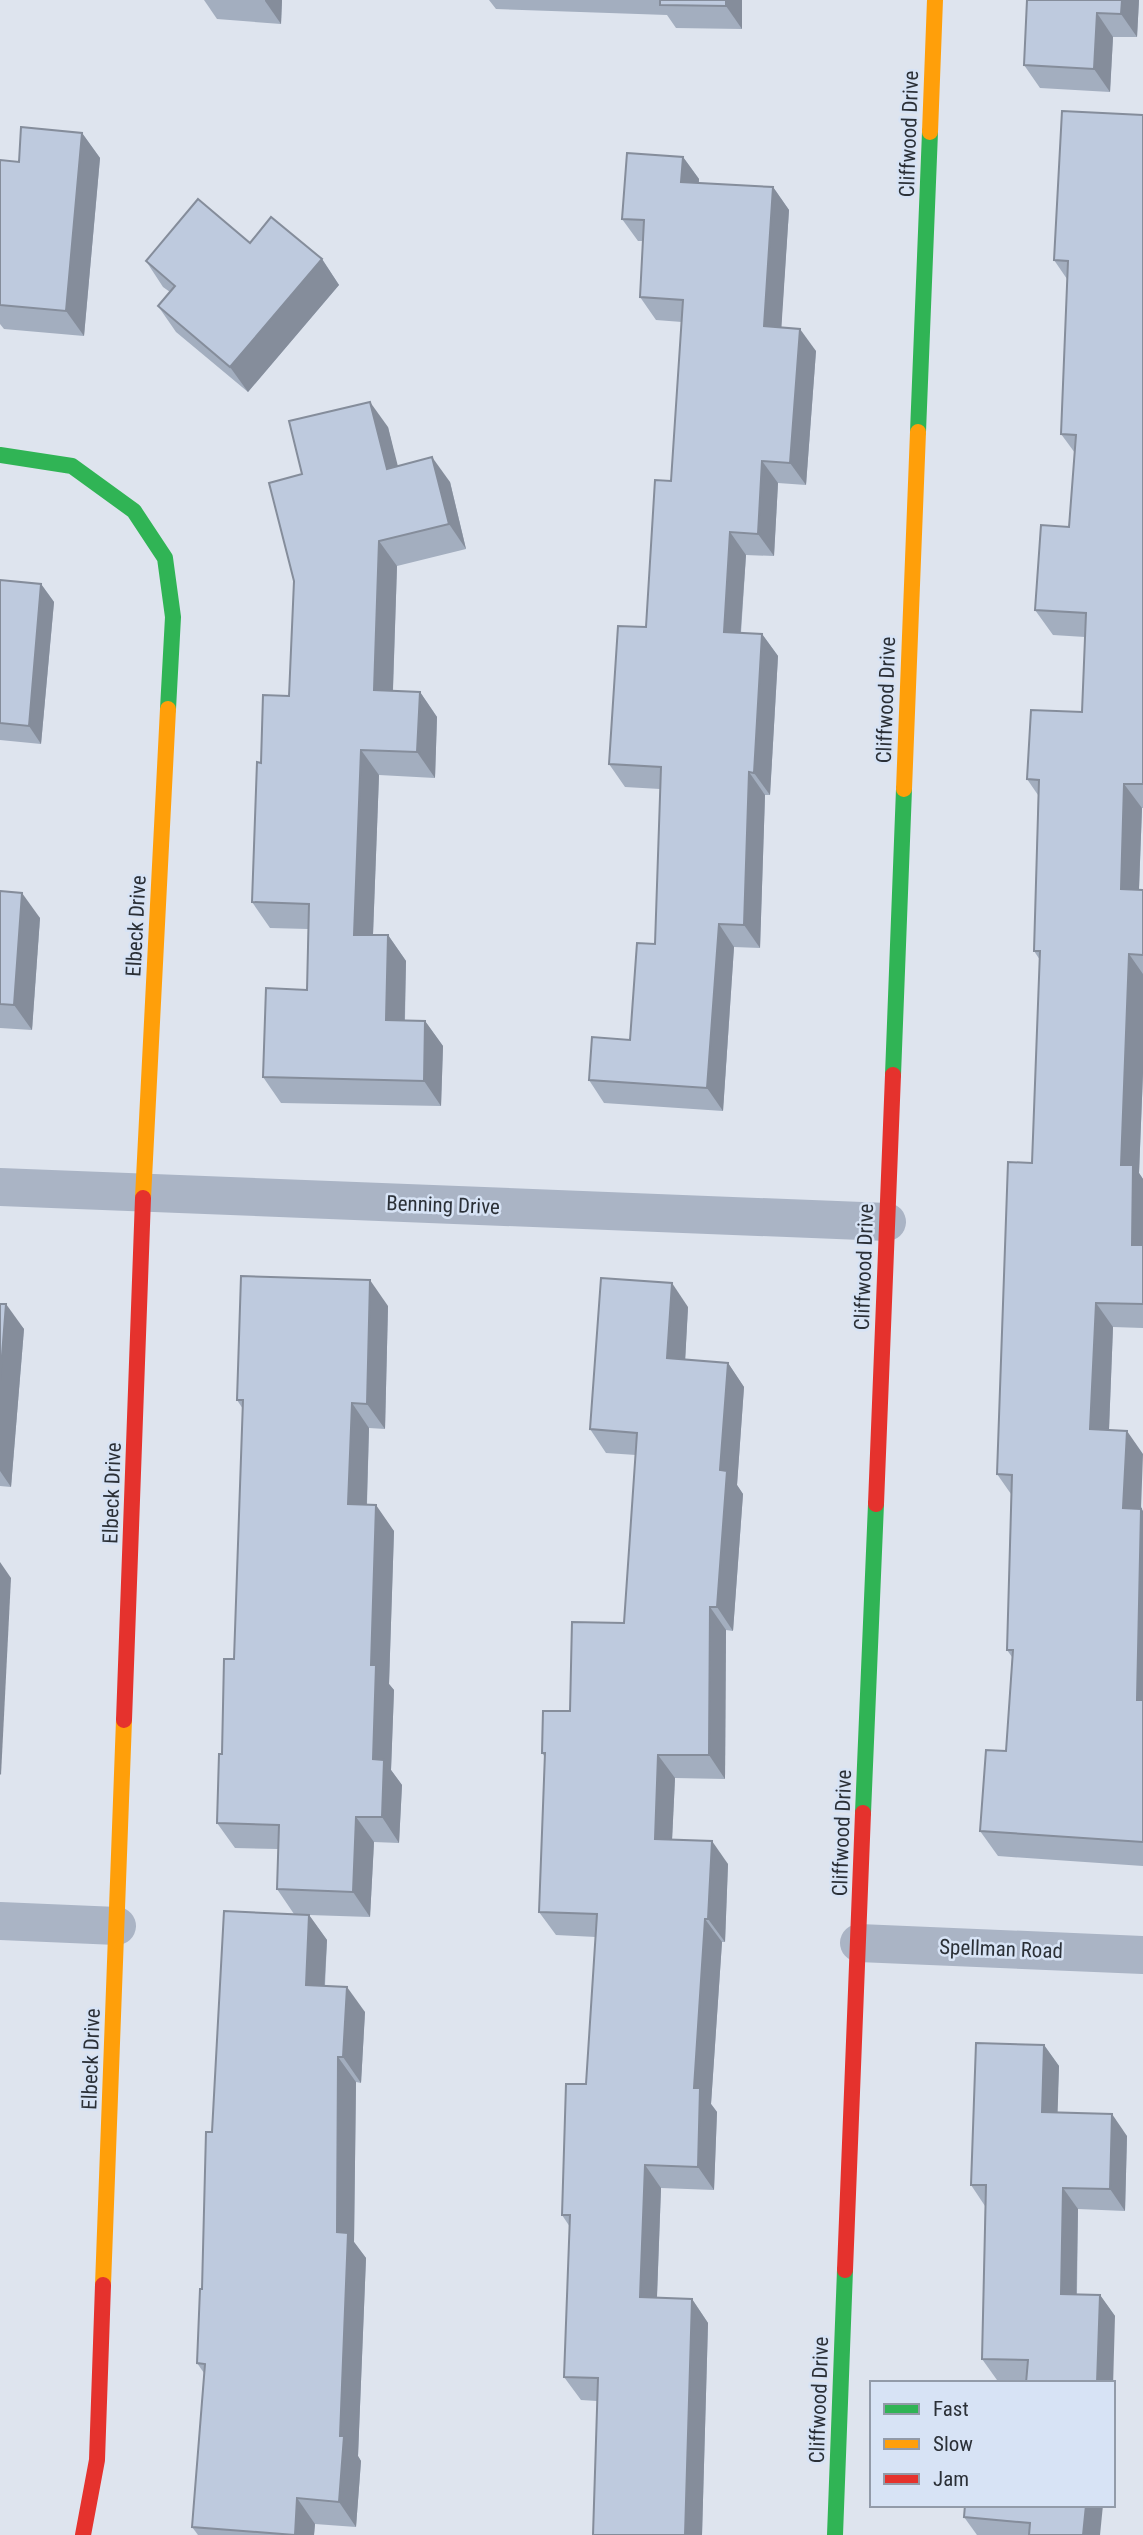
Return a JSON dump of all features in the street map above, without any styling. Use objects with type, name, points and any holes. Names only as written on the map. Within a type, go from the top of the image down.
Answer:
[{"type":"street","name":"Cliffwood Drive","points":[[835,2535],[935,0]]},
{"type":"street","name":"Elbeck Drive","points":[[0,455],[72,466],[134,511],[164,558],[173,617],[144,1193],[97,2460],[83,2535]]},
{"type":"street","name":"Benning Drive","points":[[0,1187],[887,1222]]},
{"type":"street","points":[[0,1921],[117,1926]]},
{"type":"street","name":"Spellman Road","points":[[859,1943],[1143,1955]]},
{"type":"building","points":[[660,0],[726,0],[726,6],[660,5]]},
{"type":"building","points":[[1027,0],[1122,0],[1121,14],[1097,13],[1094,69],[1024,65]]},
{"type":"building","points":[[1062,111],[1143,115],[1143,784],[1124,784],[1121,889],[1143,890],[1143,955],[1129,954],[1121,1165],[1133,1165],[1132,1245],[1143,1245],[1143,1304],[1096,1303],[1090,1429],[1127,1431],[1123,1508],[1141,1509],[1137,1700],[1143,1700],[1143,1842],[980,1831],[986,1750],[1006,1751],[1013,1650],[1007,1650],[1012,1475],[997,1474],[1008,1162],[1032,1163],[1040,951],[1034,951],[1039,780],[1027,779],[1031,710],[1082,712],[1086,613],[1035,610],[1041,525],[1069,527],[1076,435],[1061,434],[1068,261],[1054,260]]},
{"type":"building","points":[[21,127],[82,133],[66,311],[0,305],[0,160],[19,162]]},
{"type":"building","points":[[627,153],[683,157],[681,182],[773,187],[764,326],[800,329],[790,463],[762,461],[758,534],[730,532],[724,632],[762,634],[754,773],[749,772],[744,925],[719,924],[707,1088],[589,1080],[592,1037],[630,1040],[637,943],[655,944],[661,767],[609,764],[618,626],[646,627],[655,480],[671,481],[683,300],[640,297],[644,220],[622,219]]},
{"type":"building","points":[[198,199],[250,243],[271,217],[322,259],[230,367],[158,306],[175,286],[146,261]]},
{"type":"building","points":[[370,402],[387,469],[432,457],[449,524],[379,541],[374,690],[420,692],[417,752],[361,750],[354,935],[388,935],[386,1020],[425,1021],[424,1081],[263,1077],[266,988],[307,990],[309,904],[252,902],[257,762],[261,763],[263,695],[289,696],[294,581],[269,483],[302,474],[289,421]]},
{"type":"building","points":[[0,580],[41,584],[29,726],[0,723]]},
{"type":"building","points":[[0,891],[22,893],[14,1005],[0,1004]]},
{"type":"building","points":[[241,1276],[370,1280],[367,1404],[352,1403],[348,1504],[376,1505],[371,1665],[376,1665],[373,1759],[384,1760],[382,1817],[356,1817],[353,1892],[277,1889],[279,1825],[217,1823],[224,1659],[234,1659],[243,1400],[237,1400]]},
{"type":"building","points":[[601,1278],[672,1283],[667,1358],[728,1363],[720,1470],[727,1471],[717,1607],[710,1607],[709,1755],[658,1755],[655,1839],[712,1841],[694,2088],[700,2088],[698,2167],[645,2165],[640,2297],[692,2299],[685,2535],[593,2535],[598,2378],[564,2377],[570,2215],[562,2215],[566,2084],[586,2084],[597,1914],[539,1912],[545,1753],[542,1753],[543,1711],[570,1711],[572,1622],[624,1623],[637,1433],[590,1429]]},
{"type":"building","points":[[0,1304],[6,1304],[0,1381]]},
{"type":"building","points":[[224,1911],[309,1915],[306,1985],[347,1987],[343,2057],[338,2057],[337,2232],[348,2233],[340,2436],[344,2436],[339,2502],[297,2498],[295,2535],[192,2527],[205,2364],[197,2363],[202,2289],[206,2132],[212,2132]]},
{"type":"building","points":[[976,2043],[1044,2045],[1042,2112],[1112,2114],[1110,2189],[1063,2188],[1061,2294],[1100,2295],[1097,2381],[1026,2381],[1028,2360],[982,2359],[986,2185],[971,2185]]},
{"type":"building","points":[[965,2507],[1086,2507],[1083,2535],[1029,2535],[1030,2523],[964,2517]]},
{"type":"traffic: fast","points":[[918,432],[930,132]]},
{"type":"traffic: fast","points":[[0,455],[72,466],[134,511],[165,558],[173,617],[168,709]]},
{"type":"traffic: fast","points":[[893,1075],[904,789]]},
{"type":"traffic: fast","points":[[863,1813],[876,1504]]},
{"type":"traffic: fast","points":[[835,2535],[845,2270]]},
{"type":"traffic: slow","points":[[930,132],[935,0]]},
{"type":"traffic: slow","points":[[904,789],[918,432]]},
{"type":"traffic: slow","points":[[143,1198],[168,709]]},
{"type":"traffic: slow","points":[[103,2285],[124,1720]]},
{"type":"traffic: jam","points":[[876,1504],[893,1075]]},
{"type":"traffic: jam","points":[[124,1720],[143,1198]]},
{"type":"traffic: jam","points":[[845,2270],[863,1813]]},
{"type":"traffic: jam","points":[[83,2535],[97,2460],[103,2285]]}]
